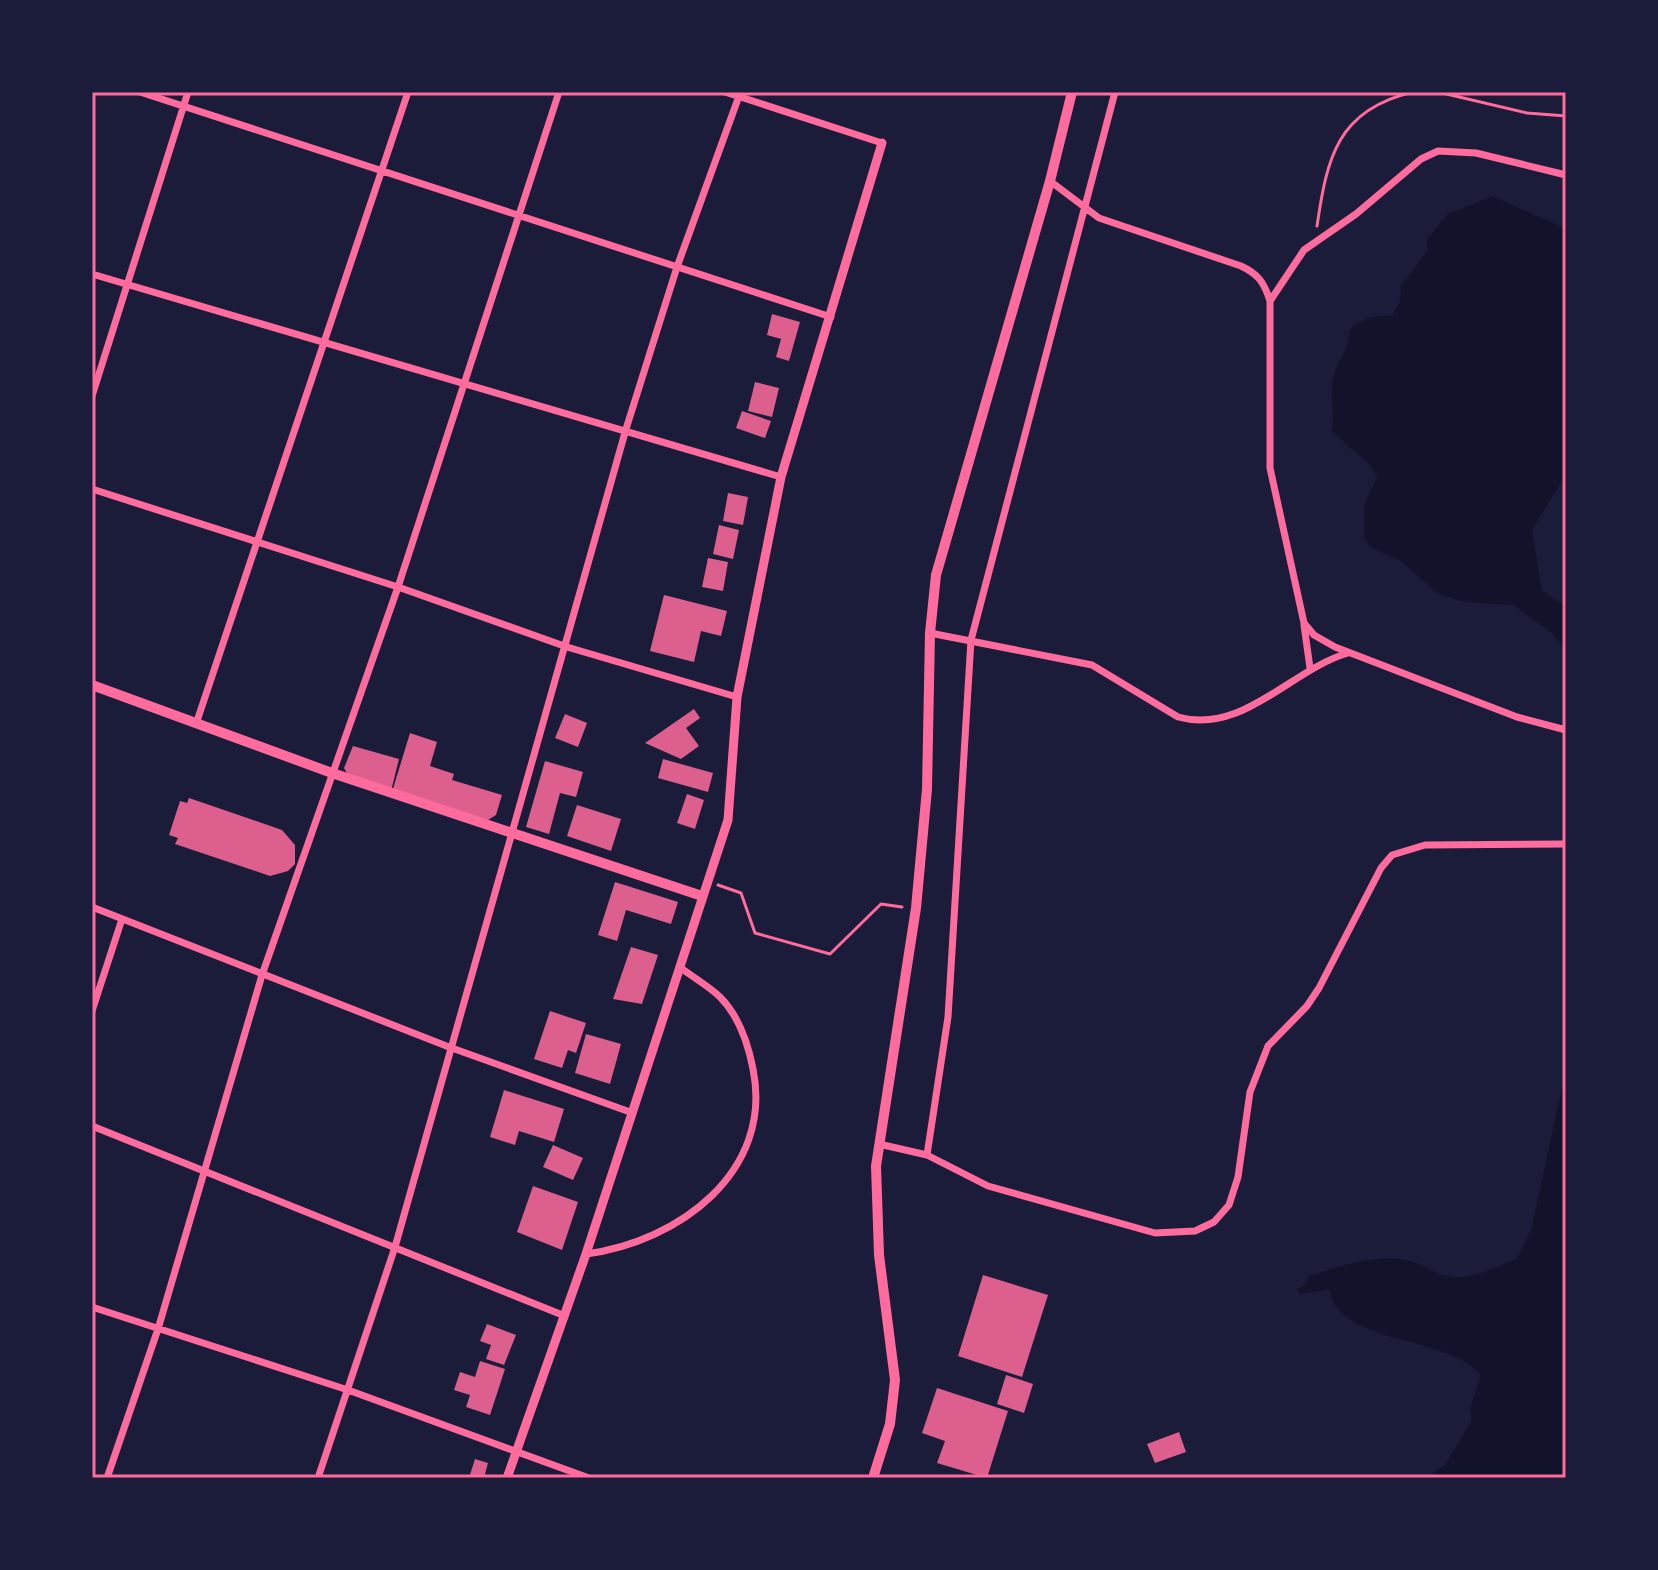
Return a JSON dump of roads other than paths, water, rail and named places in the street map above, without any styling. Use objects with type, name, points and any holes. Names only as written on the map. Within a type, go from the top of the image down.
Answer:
[{"type":"main road","points":[[873,1478],[895,1403],[894,1361],[876,1212],[879,1144],[912,950],[927,789],[930,633],[936,575],[1050,181],[1072,92]]},
{"type":"main road","points":[[92,685],[332,773],[702,896]]},
{"type":"street","points":[[140,92],[831,317]]},
{"type":"street","points":[[92,396],[188,92]]},
{"type":"street","points":[[197,721],[408,92]]},
{"type":"street","points":[[107,1478],[158,1329],[262,975],[398,587],[559,92]]},
{"type":"street","points":[[507,1478],[565,1316],[630,1112],[681,968],[731,803],[737,697],[781,477],[882,143],[725,92]]},
{"type":"street","points":[[927,1155],[948,1017],[971,640],[1115,92]]},
{"type":"street","points":[[318,1478],[395,1247],[509,834],[567,647],[626,429],[677,267],[739,96]]},
{"type":"street","points":[[1270,301],[1295,262],[1314,241],[1356,214],[1421,159],[1438,151],[1476,153],[1566,175]]},
{"type":"street","points":[[1050,181],[1099,218],[1257,274],[1270,301],[1270,468],[1304,623],[1310,668]]},
{"type":"street","points":[[92,274],[781,477]]},
{"type":"street","points":[[92,489],[398,587],[567,647],[737,697]]},
{"type":"street","points":[[1304,623],[1314,635],[1350,652],[1517,717],[1566,730]]},
{"type":"street","points":[[930,633],[1092,665],[1178,717],[1193,721],[1213,720],[1248,709],[1310,668],[1350,652]]},
{"type":"street","points":[[879,1144],[927,1155],[988,1186],[1155,1233],[1195,1231],[1214,1222],[1229,1205],[1238,1177],[1250,1092],[1268,1046],[1313,997],[1392,855],[1425,845],[1566,844]]},
{"type":"street","points":[[92,907],[449,1047],[630,1112]]},
{"type":"street","points":[[92,1011],[122,919]]},
{"type":"street","points":[[586,1254],[643,1241],[685,1218],[720,1189],[737,1167],[752,1136],[756,1083],[750,1050],[737,1020],[721,998],[681,968]]},
{"type":"street","points":[[92,1126],[565,1316]]},
{"type":"street","points":[[92,1307],[348,1390],[589,1478]]}]
